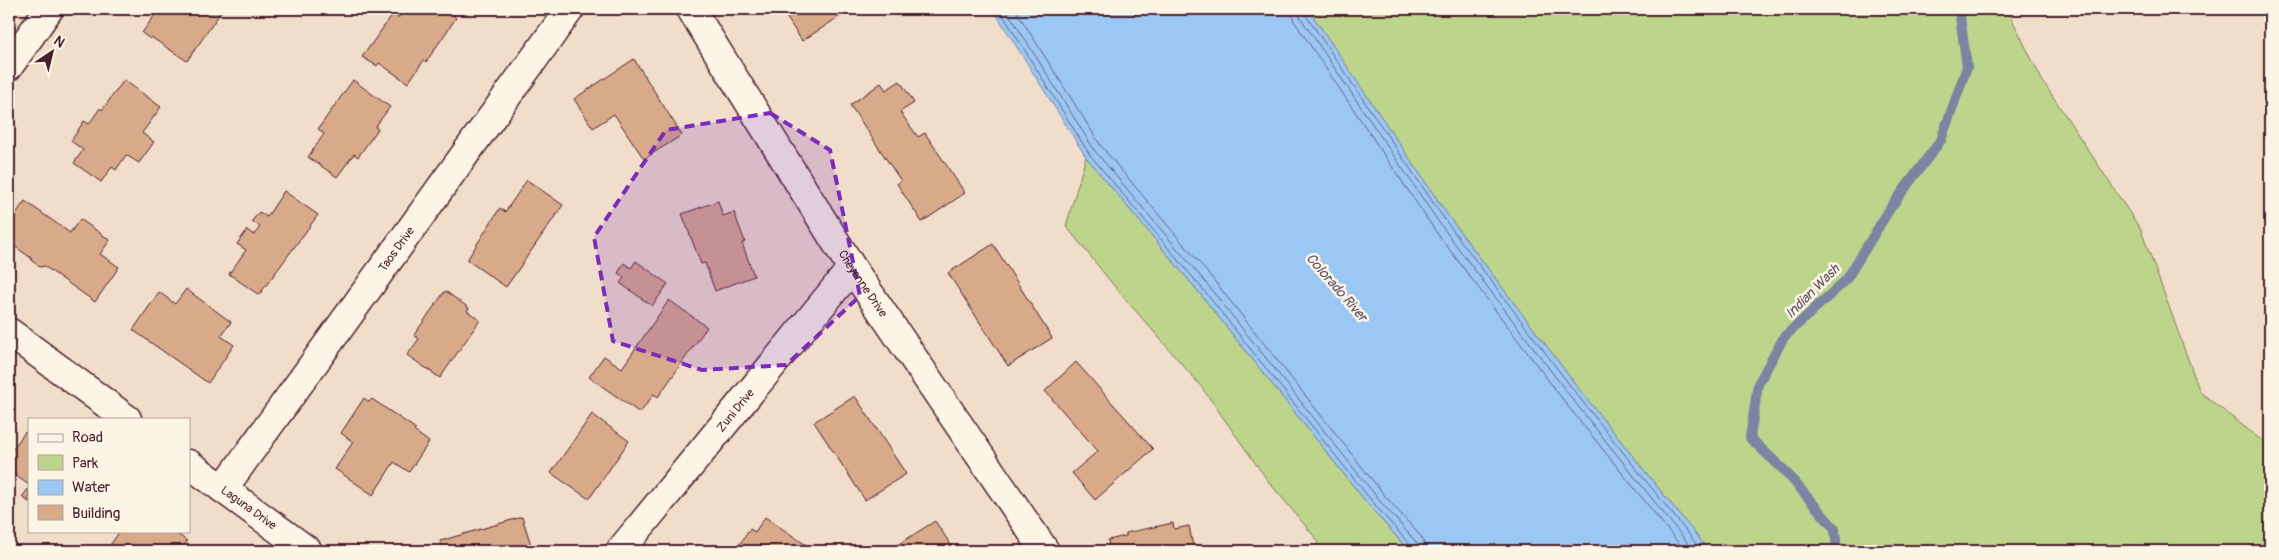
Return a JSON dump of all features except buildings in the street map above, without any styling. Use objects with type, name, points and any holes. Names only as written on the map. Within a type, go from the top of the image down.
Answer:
[{"type":"street","points":[[9,66],[49,9]]},
{"type":"street","name":"Taos Drive","points":[[223,489],[570,9]]},
{"type":"street","name":"Cheyenne Drive","points":[[691,9],[852,268],[1045,551]]},
{"type":"street","name":"Zuni Drive","points":[[620,551],[852,268]]},
{"type":"street","points":[[9,332],[126,418]]},
{"type":"street","name":"Laguna Drive","points":[[190,465],[308,551]]},
{"type":"highlighted area","points":[[770,113],[830,150],[860,296],[786,365],[702,370],[613,341],[594,237],[666,130]]},
{"type":"green space","points":[[1308,9],[2007,9],[2042,80],[2141,230],[2200,392],[2270,447],[2270,551],[1709,551],[1582,393],[1449,217]]},
{"type":"green space","points":[[1086,157],[1197,290],[1371,508],[1409,551],[1322,551],[1314,536],[1268,481],[1200,385],[1115,287],[1066,226]]},
{"type":"water","name":"Colorado River","points":[[993,9],[1308,9],[1449,217],[1582,393],[1709,551],[1409,551],[1371,508],[1197,290],[1086,157]]},
{"type":"waterway","name":"Indian Wash","points":[[1837,551],[1835,529],[1785,471],[1750,438],[1758,384],[1784,337],[1846,280],[1891,207],[1941,140],[1967,67],[1959,9]]}]
